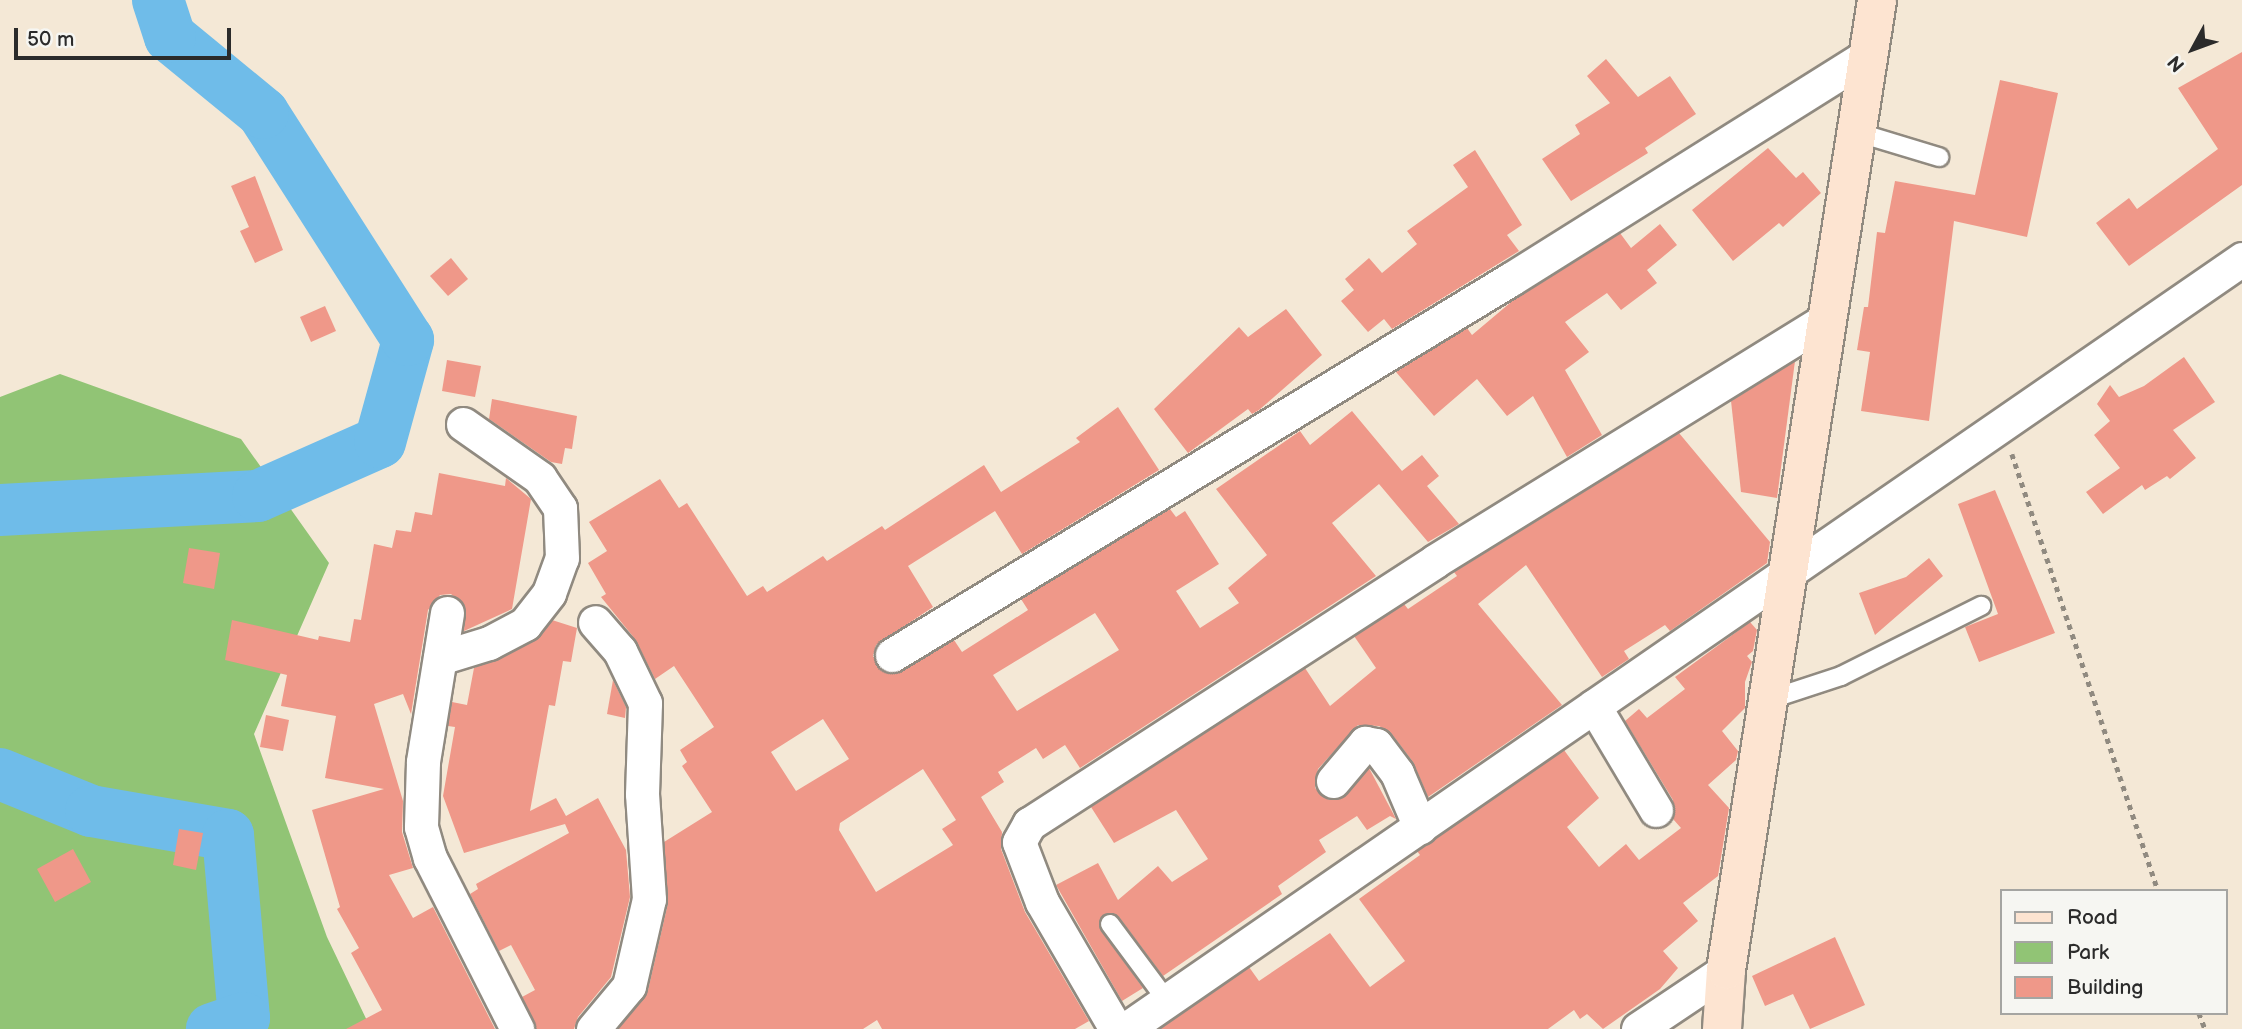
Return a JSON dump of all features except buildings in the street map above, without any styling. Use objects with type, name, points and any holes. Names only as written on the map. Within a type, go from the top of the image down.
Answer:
[{"type":"street","points":[[1722,1029],[1726,970],[1877,0]]},
{"type":"street","points":[[892,655],[1511,279],[1868,55]]},
{"type":"street","points":[[1126,1029],[1788,569],[2242,260]]},
{"type":"street","points":[[1116,1029],[1042,902],[1019,842],[1029,824],[1435,561],[1827,318]]},
{"type":"street","points":[[440,658],[489,643],[525,624],[549,593],[562,558],[560,508],[540,478],[463,424]]},
{"type":"street","points":[[447,613],[423,762],[421,827],[430,858],[517,1029]]},
{"type":"street","points":[[593,1029],[629,986],[649,899],[642,794],[645,703],[620,651],[595,622]]},
{"type":"street","points":[[1594,706],[1656,810]]},
{"type":"street","points":[[1333,781],[1365,743],[1376,745],[1397,773],[1420,827]]},
{"type":"street","points":[[1638,1029],[1726,970]]},
{"type":"lane","points":[[1856,132],[1939,157]]},
{"type":"lane","points":[[1768,700],[1841,676],[1981,606]]},
{"type":"lane","points":[[1110,924],[1168,1002]]},
{"type":"path","points":[[2001,424],[2157,889]]},
{"type":"green space","points":[[60,374],[241,439],[329,563],[254,734],[327,937],[371,1029],[0,1029],[0,397]]},
{"type":"waterway","points":[[0,510],[258,496],[380,442],[408,340],[263,113],[170,37],[158,0]]},
{"type":"waterway","points":[[0,774],[91,811],[228,835],[244,1018],[212,1029]]}]
